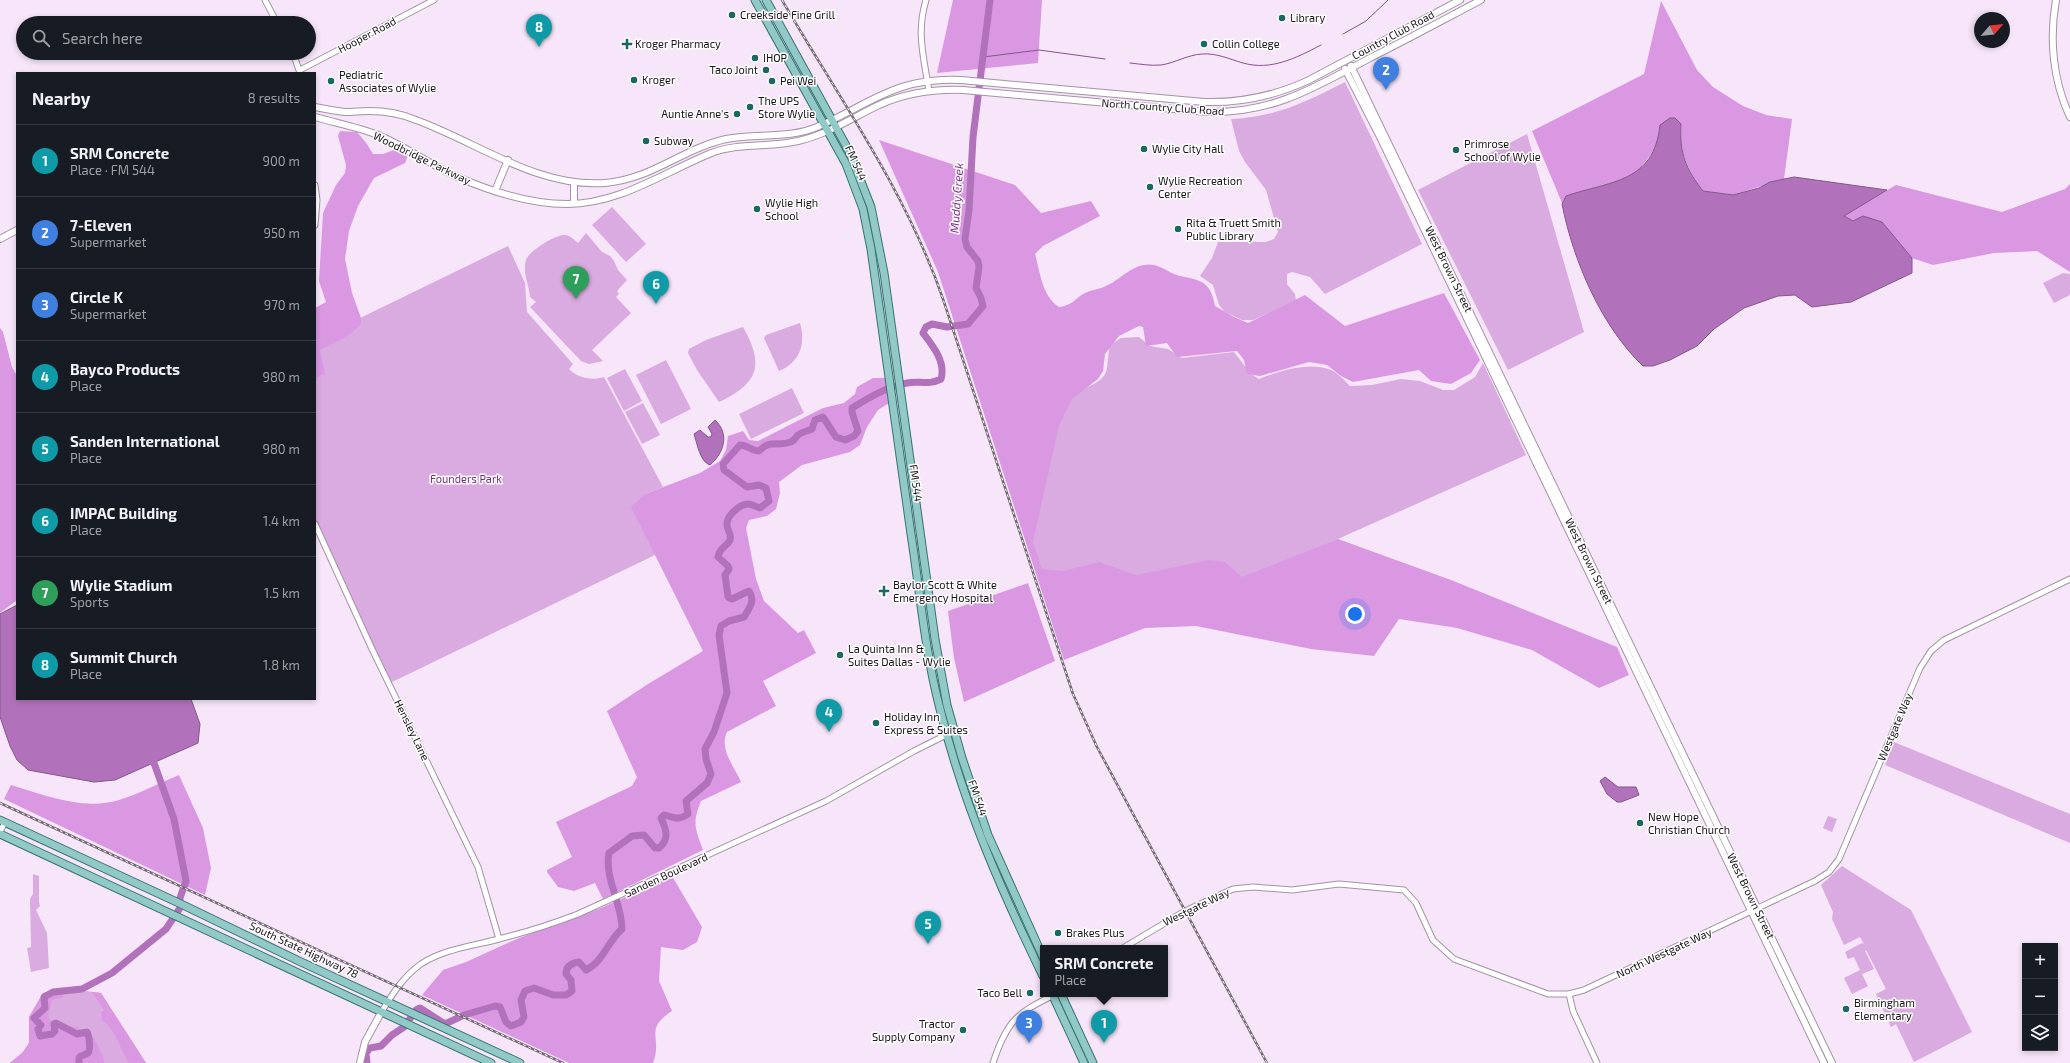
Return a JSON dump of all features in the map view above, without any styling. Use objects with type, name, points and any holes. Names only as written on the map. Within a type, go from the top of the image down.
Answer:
[{"type":"main road","name":"FM 544","points":[[756,0],[846,164],[863,210],[875,274],[927,644],[946,734],[967,801],[996,877],[1040,970]]},
{"type":"main road","name":"FM 544","points":[[766,0],[850,151],[867,192],[876,224],[884,273],[921,543],[935,639],[947,706],[974,798],[1004,873],[1040,951]]},
{"type":"main road","name":"Country Club Road","points":[[1348,59],[1460,0]]},
{"type":"main road","name":"North Country Club Road","points":[[828,132],[887,102],[929,91],[963,90],[1114,104],[1223,112],[1253,109],[1282,102],[1307,92],[1481,0]]},
{"type":"main road","points":[[2056,0],[2053,25],[2053,52],[2060,88],[2070,117]]},
{"type":"main road","points":[[1420,22],[1424,30]]},
{"type":"main road","name":"North Country Club Road","points":[[823,123],[887,91],[927,81],[966,80],[1223,102],[1255,98],[1278,93],[1298,85],[1348,59]]},
{"type":"main road","name":"West Brown Street","points":[[1348,59],[1824,1063]]},
{"type":"main road","name":"West Brown Street","points":[[1341,62],[1381,139],[1578,544],[1594,585],[1758,910],[1832,1063]]},
{"type":"main road","points":[[1112,93],[1114,104]]},
{"type":"main road","points":[[1114,104],[1121,94]]},
{"type":"main road","points":[[1223,102],[1223,112]]},
{"type":"main road","points":[[316,107],[346,112],[370,111],[391,113],[416,120],[508,160],[557,179],[574,183],[606,183],[632,179],[654,171],[708,145],[732,138],[799,132],[823,123]]},
{"type":"main road","name":"Woodbridge Parkway","points":[[316,117],[377,135],[413,152],[460,178],[518,199],[536,202],[574,203],[617,196],[711,153],[742,147],[798,141],[828,132]]},
{"type":"main road","points":[[769,135],[770,145]]},
{"type":"main road","points":[[1381,139],[1394,155]]},
{"type":"main road","points":[[708,145],[711,153]]},
{"type":"main road","points":[[495,191],[508,160]]},
{"type":"main road","points":[[654,171],[658,178]]},
{"type":"main road","points":[[574,183],[574,203]]},
{"type":"main road","points":[[0,240],[16,231]]},
{"type":"main road","points":[[875,274],[884,273]]},
{"type":"main road","points":[[913,544],[921,543]]},
{"type":"main road","points":[[1594,585],[1598,589],[1606,606],[1610,607]]},
{"type":"main road","name":"South State Highway 78","points":[[2,821],[194,910],[300,962],[520,1063]]},
{"type":"main road","name":"South State Highway 78","points":[[0,833],[492,1063]]},
{"type":"main road","points":[[996,877],[1004,873]]},
{"type":"main road","points":[[1055,997],[1084,1063]]},
{"type":"main road","points":[[1062,997],[1093,1063]]},
{"type":"main road","points":[[360,1063],[365,1042],[382,1011]]},
{"type":"street","points":[[265,0],[274,16]]},
{"type":"street","name":"Hooper Road","points":[[300,72],[434,0]]},
{"type":"street","points":[[926,0],[921,20],[920,37],[929,91]]},
{"type":"street","points":[[296,60],[300,72]]},
{"type":"street","points":[[316,190],[318,200],[316,217]]},
{"type":"street","name":"Hensley Lane","points":[[316,526],[372,649],[478,867],[500,939]]},
{"type":"street","name":"Westgate Way","points":[[1758,910],[1830,872],[1839,859],[1920,668],[1931,651],[1944,640],[1963,630],[2070,579]]},
{"type":"street","name":"Sanden Boulevard","points":[[382,1011],[387,1002],[409,974],[429,959],[451,950],[541,928],[608,901],[826,801],[946,734],[954,731]]},
{"type":"street","points":[[0,833],[2,821]]},
{"type":"street","name":"Westgate Way","points":[[1128,945],[1184,911],[1233,889],[1253,887],[1292,890],[1339,884],[1404,890],[1416,903],[1433,940],[1460,962],[1548,994],[1569,994]]},
{"type":"street","name":"North Westgate Way","points":[[1569,994],[1589,988],[1758,910]]},
{"type":"street","points":[[1569,994],[1573,1011],[1597,1063]]},
{"type":"street","points":[[993,1063],[1001,1038],[1012,1022],[1025,1010],[1050,997]]},
{"type":"green space","points":[[1345,82],[1422,244],[1325,294],[1310,277],[1292,272],[1287,274],[1287,284],[1295,294],[1296,301],[1253,320],[1242,320],[1225,312],[1219,305],[1213,285],[1200,276],[1212,258],[1218,242],[1266,242],[1274,239],[1278,232],[1266,190],[1245,162],[1239,151],[1231,119],[1277,112],[1303,102]]},
{"type":"green space","points":[[1527,134],[1584,332],[1508,370],[1418,190]]},
{"type":"green space","points":[[612,207],[646,244],[626,262],[592,225]]},
{"type":"green space","points":[[586,233],[602,252],[610,256],[618,270],[627,280],[617,291],[619,294],[616,297],[631,313],[592,350],[603,361],[589,364],[581,361],[530,307],[536,302],[530,297],[525,274],[526,260],[528,256],[537,248],[555,238],[564,235],[570,236],[578,243]]},
{"type":"green space","name":"Founders Park","points":[[508,246],[525,283],[527,312],[573,364],[569,369],[577,375],[585,378],[595,379],[604,377],[663,487],[645,494],[655,555],[390,683],[316,526],[316,340]]},
{"type":"green space","points":[[2063,273],[2070,274],[2070,295],[2054,303],[2043,283]]},
{"type":"green space","points":[[800,323],[802,331],[802,345],[800,352],[792,363],[779,371],[764,338],[766,335]]},
{"type":"green space","points":[[743,327],[754,352],[754,372],[750,380],[742,388],[719,402],[697,370],[688,353],[689,349],[706,340]]},
{"type":"green space","points":[[1139,337],[1150,346],[1168,349],[1182,358],[1234,352],[1251,374],[1259,379],[1285,370],[1313,366],[1334,371],[1350,386],[1372,385],[1401,379],[1420,381],[1443,390],[1454,390],[1475,377],[1483,363],[1526,455],[1226,589],[1051,609],[987,405],[1052,397],[1071,393],[1087,387],[1099,380],[1106,372],[1110,345],[1121,338]]},
{"type":"green space","points":[[666,360],[691,409],[661,424],[636,375]]},
{"type":"green space","points":[[625,369],[642,401],[624,411],[607,378]]},
{"type":"green space","points":[[792,388],[804,413],[751,439],[739,414]]},
{"type":"green space","points":[[643,403],[660,435],[642,444],[625,412]]},
{"type":"green space","points":[[1894,742],[2070,814],[2070,843],[1885,765]]},
{"type":"green space","points":[[1828,816],[1837,819],[1832,832],[1823,828]]},
{"type":"green space","points":[[1842,866],[1911,910],[1972,1032],[1914,1062],[1896,1024],[1891,1027],[1876,994],[1886,989],[1866,950],[1865,951],[1874,969],[1862,974],[1868,986],[1852,994],[1844,978],[1860,970],[1854,957],[1848,959],[1845,952],[1862,943],[1864,944],[1860,937],[1844,945],[1832,919],[1833,912],[1821,885]]},
{"type":"green space","points":[[33,874],[39,876],[40,906],[36,910],[47,933],[49,968],[31,972],[27,948],[31,947],[30,899],[33,894]]},
{"type":"green space","points":[[64,988],[101,993],[146,1063],[10,1063],[23,1052],[29,1043],[29,1017],[43,993]]},
{"type":"shaded area","points":[[953,0],[1042,0],[1038,63],[937,73]]},
{"type":"shaded area","points":[[1661,1],[1697,70],[1713,87],[1743,106],[1766,115],[1792,119],[1784,179],[1733,195],[1703,191],[1685,160],[1681,143],[1681,124],[1658,141],[1651,154],[1637,173],[1619,182],[1566,196],[1562,203],[1532,131],[1644,74]]},
{"type":"shaded area","points":[[1670,118],[1675,118],[1681,124],[1681,144],[1685,160],[1692,175],[1703,191],[1733,195],[1759,188],[1770,182],[1794,177],[1887,190],[1844,216],[1853,221],[1863,216],[1882,222],[1912,258],[1912,273],[1851,302],[1812,307],[1795,295],[1778,296],[1744,308],[1714,329],[1697,346],[1670,360],[1653,366],[1643,366],[1614,332],[1591,291],[1573,247],[1562,204],[1566,196],[1627,177],[1639,169],[1649,158],[1656,144],[1660,125]]},
{"type":"shaded area","points":[[340,131],[357,132],[373,154],[383,154],[399,148],[409,153],[405,163],[374,178],[358,206],[349,231],[345,259],[352,293],[361,318],[361,324],[348,336],[320,350],[325,374],[316,378],[316,307],[326,302],[319,281],[323,213],[336,185],[345,173],[346,165],[338,136]]},
{"type":"shaded area","points":[[879,140],[1015,185],[1041,213],[1091,201],[1100,216],[1043,246],[1035,254],[1045,290],[1053,302],[1059,307],[1073,302],[1085,293],[1106,286],[1135,268],[1147,264],[1154,265],[1177,275],[1199,281],[1208,287],[1215,306],[1248,323],[1305,295],[1345,326],[1444,293],[1480,360],[1471,373],[1451,384],[1431,381],[1419,370],[1353,382],[1341,376],[1327,365],[1309,362],[1260,376],[1247,374],[1244,360],[1237,351],[1177,357],[1167,343],[1146,346],[1143,327],[1139,326],[1119,336],[1105,354],[1103,371],[1098,379],[1072,399],[1059,426],[1033,542],[1042,569],[1063,571],[1099,562],[1136,575],[1209,560],[1225,562],[1242,577],[1338,539],[1451,580],[1617,647],[1629,675],[1599,688],[1532,650],[1457,628],[1399,619],[1374,656],[1311,649],[1196,626],[1145,628],[1064,660],[938,272]]},
{"type":"shaded area","points":[[2070,184],[2070,272],[2037,251],[1994,253],[1933,265],[1912,258],[1882,222],[1853,221],[1843,216],[1896,185],[2002,212],[2065,189]]},
{"type":"shaded area","points":[[0,328],[3,332],[12,367],[16,374],[16,601],[0,613]]},
{"type":"shaded area","points":[[873,378],[885,378],[889,403],[878,410],[867,427],[860,445],[850,452],[802,465],[779,482],[780,493],[776,509],[767,516],[749,520],[746,528],[756,579],[764,601],[798,633],[804,630],[816,653],[763,681],[776,706],[727,732],[725,738],[726,751],[741,782],[701,801],[696,815],[696,831],[703,850],[603,899],[595,883],[574,891],[558,887],[547,870],[572,857],[556,822],[632,786],[637,777],[607,711],[703,651],[631,507],[645,494],[700,473],[720,461],[726,450],[728,436],[743,431],[749,440],[758,441],[823,408],[844,403],[855,394],[857,387]]},
{"type":"shaded area","points":[[715,420],[720,425],[724,437],[722,449],[719,455],[710,465],[701,456],[694,434],[700,430],[708,437],[711,437],[712,434],[708,427]]},
{"type":"shaded area","points":[[1028,583],[1055,661],[964,702],[954,658],[948,611]]},
{"type":"shaded area","points":[[16,606],[16,700],[191,700],[200,724],[198,743],[115,780],[94,782],[28,770],[17,760],[10,746],[0,717],[0,614]]},
{"type":"shaded area","points":[[179,775],[203,828],[211,868],[205,895],[4,799],[11,785],[51,797],[78,803],[105,803],[134,795]]},
{"type":"shaded area","points":[[1605,777],[1618,787],[1636,787],[1639,795],[1621,802],[1617,802],[1607,794],[1600,781]]},
{"type":"shaded area","points":[[672,876],[702,927],[697,942],[683,950],[661,947],[659,981],[672,1011],[658,1023],[655,1034],[656,1047],[653,1063],[569,1063],[422,995],[443,970],[466,962],[519,938],[601,908]]},
{"type":"shaded area","points":[[64,988],[66,993],[61,998],[52,1000],[48,1016],[50,1020],[87,1031],[94,1038],[103,1056],[104,1063],[10,1063],[23,1052],[29,1043],[29,1017],[43,993]]},
{"type":"shaded area","points":[[92,992],[101,993],[146,1063],[129,1063],[111,1029],[102,1020],[101,1012],[104,1010]]},
{"type":"waterway","name":"Muddy Creek","points":[[367,1063],[366,1053],[370,1048],[381,1046],[392,1035],[404,1027],[416,1010],[420,1008],[445,1024],[464,1015],[495,1006],[500,1007],[506,1022],[511,1026],[521,1022],[524,1017],[521,1000],[525,991],[534,988],[553,995],[566,995],[572,991],[571,980],[566,974],[568,967],[579,962],[586,970],[592,966],[597,962],[622,929],[619,910],[609,872],[609,853],[632,836],[644,835],[655,848],[659,848],[665,841],[666,837],[661,818],[664,815],[679,818],[688,814],[686,801],[707,783],[711,774],[706,759],[705,749],[714,732],[727,693],[719,635],[721,626],[729,621],[744,617],[752,601],[749,591],[732,599],[728,597],[725,575],[729,569],[728,566],[718,557],[720,551],[730,540],[727,522],[731,514],[741,506],[750,504],[760,508],[769,501],[766,488],[759,485],[747,487],[724,470],[723,464],[740,445],[759,451],[763,447],[770,444],[791,442],[799,434],[812,429],[815,420],[823,417],[836,437],[845,440],[854,436],[858,431],[852,408],[872,396],[892,387],[912,382],[928,383],[941,379],[942,366],[938,354],[923,333],[926,327],[932,324],[947,327],[968,324],[983,306],[976,288],[979,267],[978,261],[967,247],[965,239],[969,210],[973,137],[990,0]]},
{"type":"waterway","points":[[1343,34],[1366,21],[1388,0]]},
{"type":"waterway","points":[[1130,63],[1161,65],[1191,56],[1213,54],[1243,63],[1263,65],[1293,59],[1321,45]]},
{"type":"waterway","points":[[983,57],[1039,50],[1105,59]]},
{"type":"waterway","points":[[79,1063],[79,1058],[89,1051],[87,1032],[77,1034],[56,1023],[54,1024],[55,1031],[52,1034],[40,1036],[38,1029],[41,1025],[34,1018],[45,1008],[44,997],[53,992],[82,989],[112,973],[166,929],[180,908],[180,898],[186,881],[174,819],[154,763],[148,757]]},
{"type":"railway","points":[[782,0],[891,183],[928,259],[943,299],[1073,694],[1097,747],[1267,1063]]},
{"type":"railway","points":[[0,803],[563,1063]]},
{"type":"place","name":"Creekside Fine Grill","points":[[732,15]]},
{"type":"place","name":"Library","points":[[1282,18]]},
{"type":"place","name":"Kroger Pharmacy","points":[[627,44]]},
{"type":"place","name":"Collin College","points":[[1204,44]]},
{"type":"place","name":"Summit Church","points":[[539,47]]},
{"type":"place","name":"IHOP","points":[[755,58]]},
{"type":"place","name":"Taco Joint","points":[[766,70]]},
{"type":"place","name":"Kroger","points":[[634,80]]},
{"type":"place","name":"Pediatric Associates of Wylie","points":[[331,81]]},
{"type":"place","name":"Pei Wei","points":[[772,81]]},
{"type":"place","name":"7-Eleven","points":[[1386,90]]},
{"type":"place","name":"The UPS Store Wylie","points":[[750,107]]},
{"type":"place","name":"Auntie Anne's","points":[[737,114]]},
{"type":"place","name":"Subway","points":[[646,141]]},
{"type":"place","name":"Wylie City Hall","points":[[1144,149]]},
{"type":"place","name":"Primrose School of Wylie","points":[[1456,150]]},
{"type":"place","name":"Wylie Recreation Center","points":[[1150,187]]},
{"type":"place","name":"Wylie High School","points":[[757,209]]},
{"type":"place","name":"Rita & Truett Smith Public Library","points":[[1178,229]]},
{"type":"place","name":"Wylie Stadium","points":[[576,299]]},
{"type":"place","name":"IMPAC Building","points":[[656,304]]},
{"type":"place","name":"Baylor Scott & White Emergency Hospital","points":[[884,591]]},
{"type":"place","name":"La Quinta Inn & Suites Dallas - Wylie","points":[[840,655]]},
{"type":"place","name":"Holiday Inn Express & Suites","points":[[876,723]]},
{"type":"place","name":"Bayco Products","points":[[829,732]]},
{"type":"place","name":"New Hope Christian Church","points":[[1640,823]]},
{"type":"place","name":"Brakes Plus","points":[[1058,933]]},
{"type":"place","name":"Sanden International","points":[[928,944]]},
{"type":"place","name":"Taco Bell","points":[[1030,993]]},
{"type":"place","name":"Birmingham Elementary","points":[[1846,1009]]},
{"type":"place","name":"Tractor Supply Company","points":[[963,1030]]},
{"type":"place","name":"Circle K","points":[[1029,1043]]},
{"type":"place","name":"SRM Concrete","points":[[1104,1043]]}]
